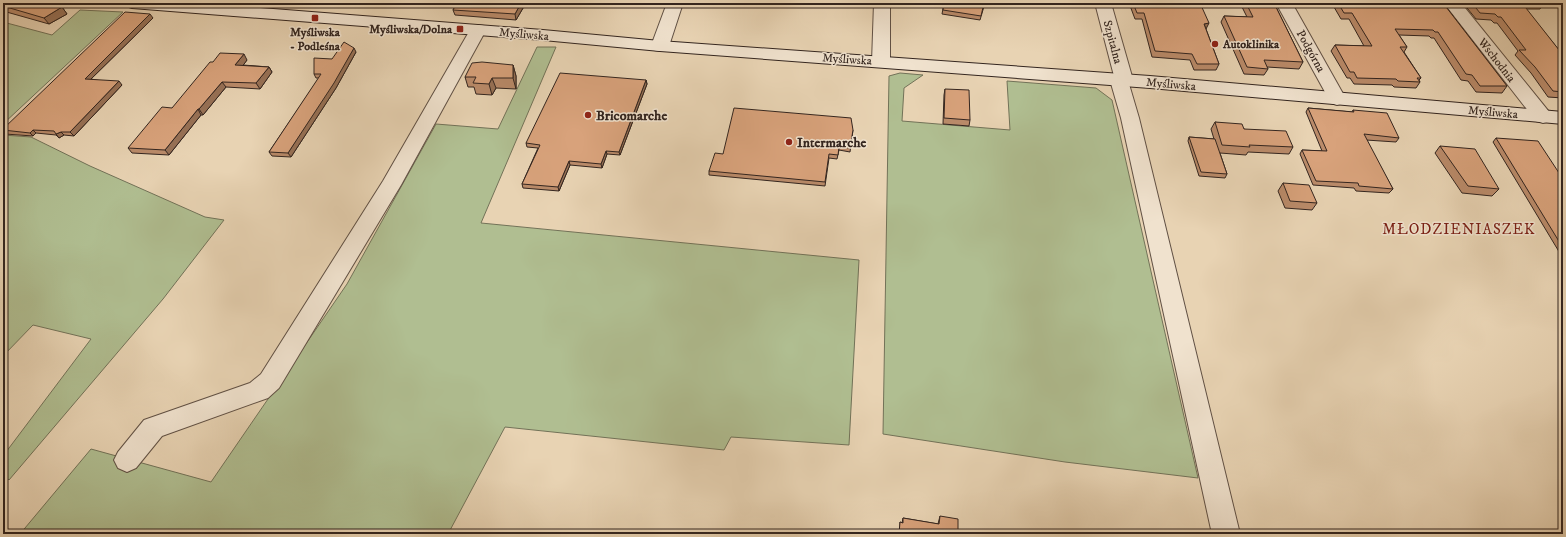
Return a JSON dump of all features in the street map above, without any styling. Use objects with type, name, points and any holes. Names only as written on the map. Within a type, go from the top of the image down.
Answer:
[{"type":"street","name":"Myśliwska","points":[[132,3],[241,7],[660,46],[1122,80],[1563,118]]},
{"type":"street","points":[[660,46],[675,3]]},
{"type":"street","points":[[881,62],[882,3]]},
{"type":"street","name":"Szpitalna","points":[[1103,3],[1226,534]]},
{"type":"street","name":"Podgórna","points":[[1284,3],[1337,99]]},
{"type":"street","name":"Wschodnia","points":[[1452,3],[1543,117]]},
{"type":"street","points":[[127,460],[153,428],[259,392],[270,381],[391,185],[478,30]]},
{"type":"green space","points":[[80,10],[123,12],[3,124],[3,22],[52,35]]},
{"type":"green space","points":[[537,47],[556,47],[481,223],[859,260],[849,445],[731,437],[724,450],[505,427],[448,534],[20,534],[91,449],[211,482],[347,284],[436,124],[498,129]]},
{"type":"green space","points":[[900,73],[923,75],[904,88],[902,121],[1010,130],[1007,81],[1096,88],[1112,100],[1198,478],[1065,462],[883,434],[889,76]]},
{"type":"green space","points":[[3,135],[31,137],[90,166],[205,217],[224,220],[163,299],[9,480],[3,474],[3,456],[91,339],[33,325],[3,356]]},
{"type":"building","points":[[3,3],[48,3],[62,7],[44,18],[3,6]]},
{"type":"building","points":[[457,3],[521,3],[515,14],[453,10]]},
{"type":"building","points":[[944,3],[984,3],[981,16],[943,10]]},
{"type":"building","points":[[1133,3],[1200,3],[1209,23],[1204,24],[1219,64],[1197,64],[1192,54],[1155,51],[1144,13],[1137,13]]},
{"type":"building","points":[[1246,3],[1274,3],[1303,62],[1264,60],[1268,69],[1247,67],[1224,16],[1253,17]]},
{"type":"building","points":[[1338,3],[1443,3],[1507,86],[1480,86],[1472,75],[1466,74],[1438,32],[1433,30],[1395,29],[1407,47],[1400,47],[1421,78],[1417,78],[1420,82],[1398,81],[1396,79],[1357,78],[1354,72],[1350,72],[1335,45],[1372,46],[1352,13],[1344,13]]},
{"type":"building","points":[[1472,3],[1522,3],[1563,55],[1563,92],[1553,91],[1535,67],[1519,50],[1526,50],[1501,17],[1498,17],[1495,14],[1480,13]]},
{"type":"building","points":[[125,12],[150,14],[85,79],[119,81],[70,132],[61,132],[56,134],[54,131],[33,130],[30,133],[3,130],[3,129]]},
{"type":"building","points":[[344,42],[354,48],[334,83],[288,153],[269,152],[321,74],[314,74],[314,58],[332,59]]},
{"type":"building","points":[[220,53],[244,54],[235,65],[269,67],[256,83],[222,82],[165,150],[128,148],[162,107],[172,108],[210,62],[213,62]]},
{"type":"building","points":[[482,62],[513,65],[513,78],[492,78],[489,84],[473,83],[476,77],[465,77],[472,63]]},
{"type":"building","name":"Bricomarche","points":[[560,73],[646,80],[619,152],[606,151],[601,164],[569,161],[558,187],[522,184],[540,145],[526,143]]},
{"type":"building","points":[[945,89],[969,90],[970,120],[944,118]]},
{"type":"building","name":"Intermarche","points":[[734,108],[851,118],[853,130],[850,148],[839,147],[838,155],[829,154],[825,182],[709,171],[715,153],[723,154]]},
{"type":"building","points":[[1308,108],[1387,113],[1399,138],[1364,134],[1393,189],[1359,186],[1358,183],[1316,181],[1302,150],[1327,151]]},
{"type":"building","points":[[1215,122],[1242,124],[1244,129],[1286,131],[1293,147],[1249,145],[1250,147],[1222,145]]},
{"type":"building","points":[[1189,137],[1215,139],[1227,174],[1201,172]]},
{"type":"building","points":[[1496,138],[1538,141],[1563,179],[1563,248]]},
{"type":"building","points":[[1440,146],[1475,149],[1499,189],[1468,186]]},
{"type":"building","points":[[1283,183],[1309,185],[1317,203],[1290,201]]},
{"type":"building","points":[[940,516],[958,519],[958,534],[899,534],[900,522],[903,523],[903,518],[939,524]]},
{"type":"place","name":"Myśliwska - Podleśna","points":[[315,18]]},
{"type":"place","name":"Myśliwska/Dolna","points":[[460,29]]},
{"type":"place","name":"Autoklinika","points":[[1215,44]]},
{"type":"place","name":"Bricomarche","points":[[588,115]]},
{"type":"place","name":"Intermarche","points":[[789,142]]},
{"type":"district","name":"MŁODZIENIASZEK","points":[[1459,229]]}]
